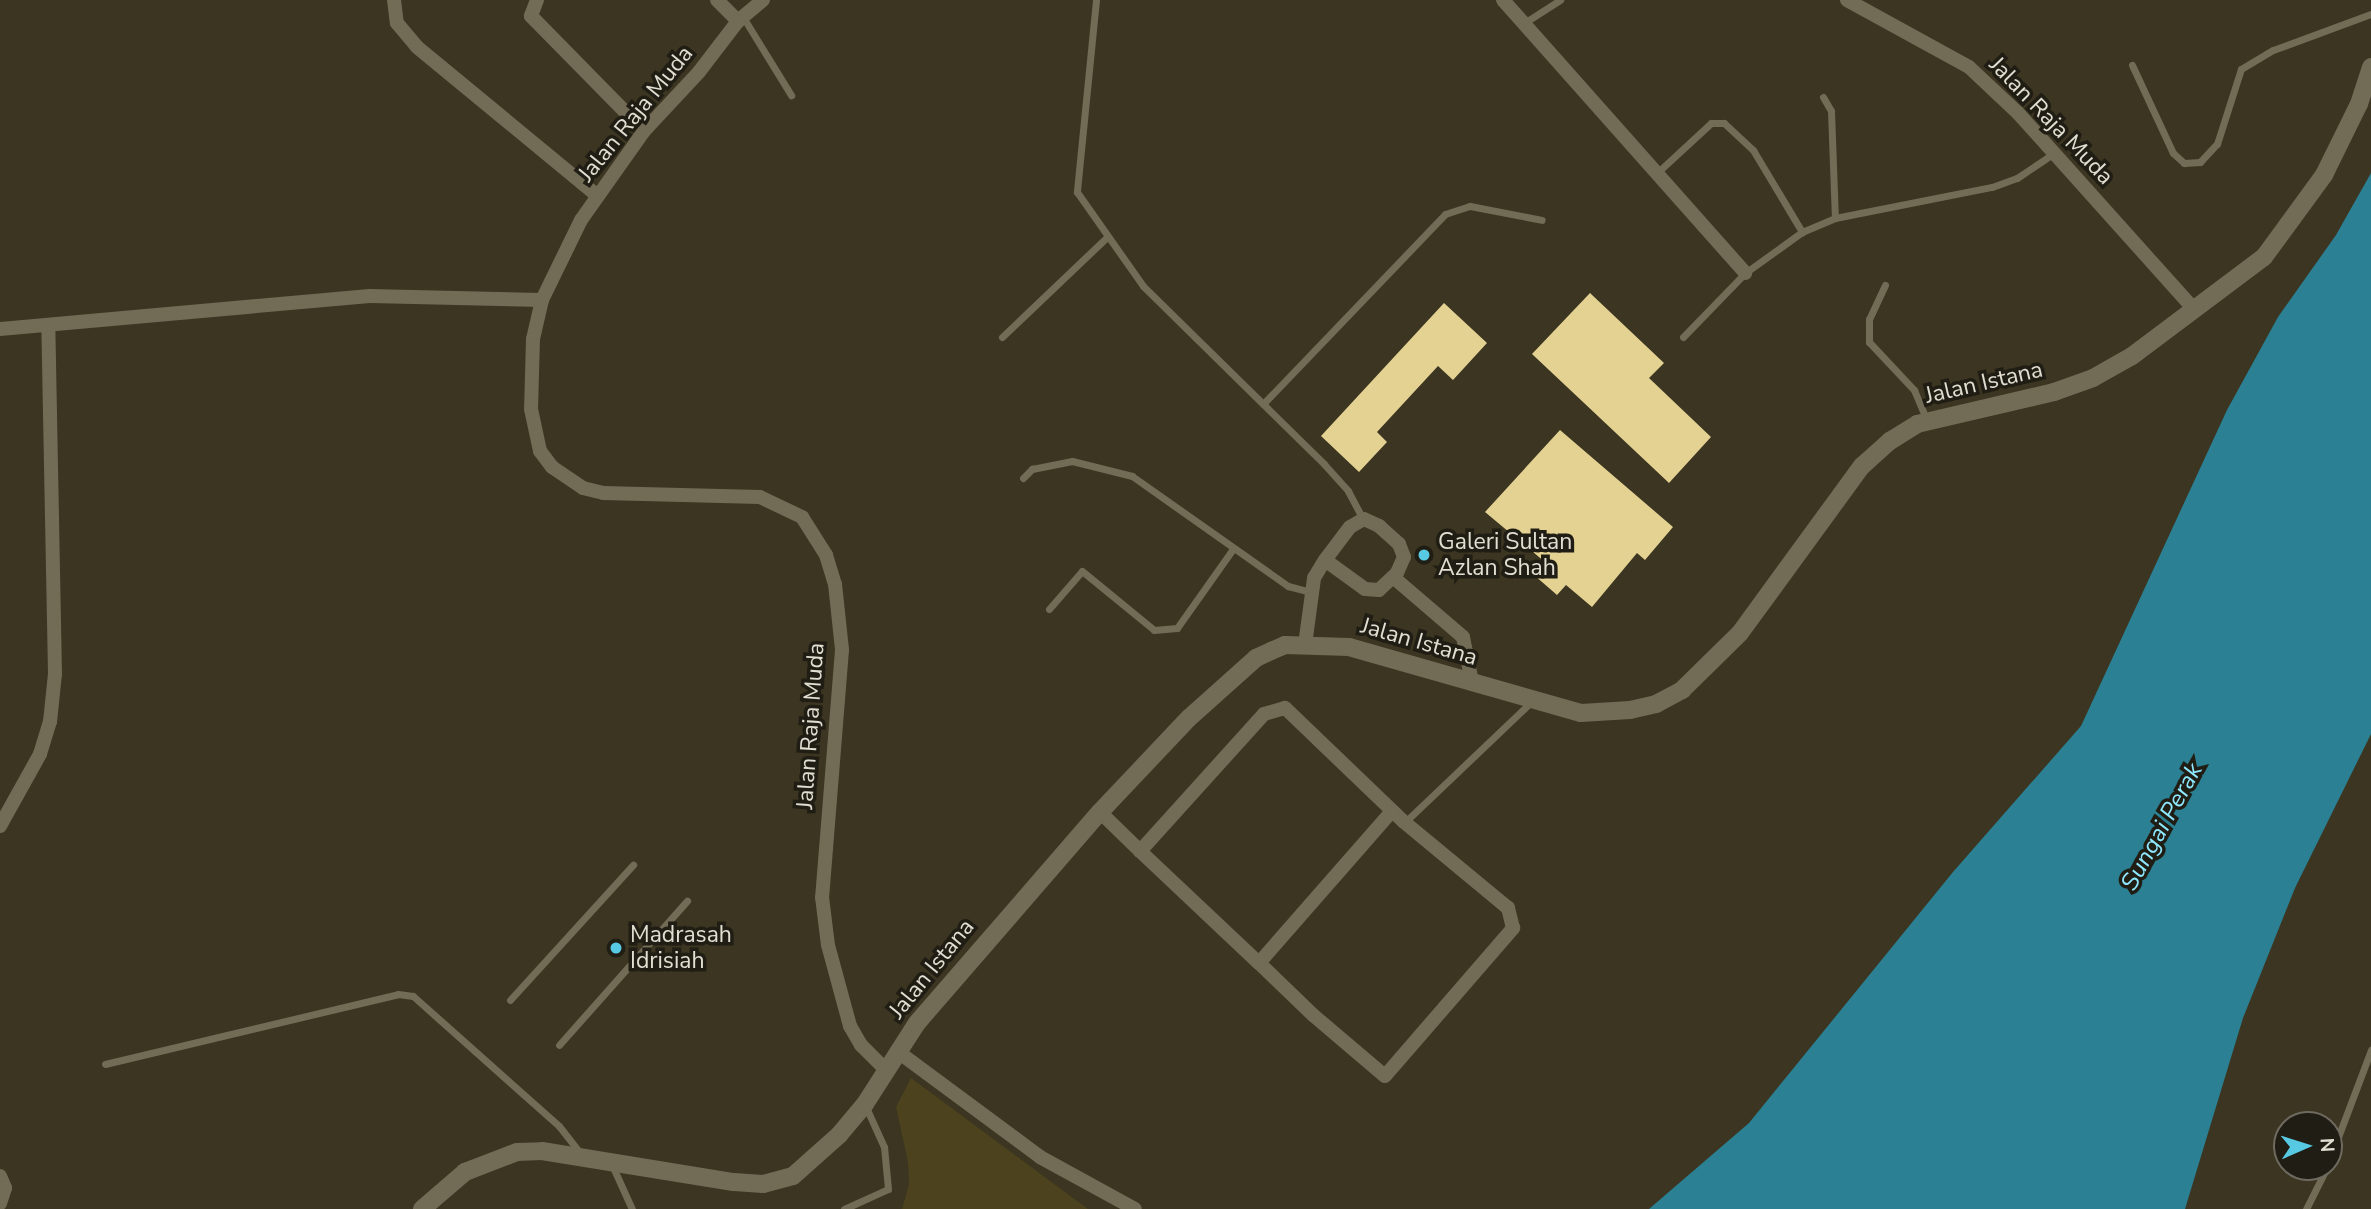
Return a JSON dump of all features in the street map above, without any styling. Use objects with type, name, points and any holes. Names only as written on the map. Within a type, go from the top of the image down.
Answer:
[{"type":"street","points":[[394,0],[397,23],[417,47],[598,196]]},
{"type":"street","points":[[537,0],[531,16],[644,131]]},
{"type":"street","points":[[717,0],[740,19]]},
{"type":"street","name":"Jalan Raja Muda","points":[[762,0],[740,19],[699,72],[644,131],[598,196],[542,300],[533,340],[531,409],[540,451],[552,467],[583,488],[603,493],[760,497],[802,517],[826,555],[835,584],[842,650],[822,897],[843,1007],[861,1045],[885,1069]]},
{"type":"street","points":[[1503,0],[1659,171],[1745,273]]},
{"type":"street","name":"Jalan Raja Muda","points":[[1847,0],[1969,68],[2054,153],[2194,309]]},
{"type":"street","name":"Jalan Istana","points":[[422,1209],[465,1172],[493,1158],[541,1152],[763,1184],[793,1176],[813,1160],[865,1104],[897,1051],[1100,812],[1189,718],[1256,659],[1285,645],[1349,647],[1532,700],[1606,715],[1656,704],[1682,690],[1740,633],[1862,466],[1890,441],[1928,421],[2054,393],[2093,378],[2132,356],[2264,257],[2324,175],[2359,104],[2371,67]]},
{"type":"street","points":[[0,329],[370,296],[542,300]]},
{"type":"street","points":[[0,826],[40,754],[50,722],[55,674],[48,325]]},
{"type":"street","points":[[1305,645],[1311,592],[1325,560],[1350,527],[1364,519],[1399,544],[1404,558],[1393,577],[1379,590],[1365,589],[1325,560]]},
{"type":"street","points":[[1393,577],[1463,637],[1472,682]]},
{"type":"street","points":[[1100,812],[1140,851],[1259,963],[1385,1076],[1513,928],[1508,908],[1404,822],[1284,708],[1264,715],[1140,851]]},
{"type":"street","points":[[1259,963],[1392,811]]},
{"type":"street","points":[[897,1051],[1040,1157],[1135,1209]]},
{"type":"street","points":[[0,1176],[5,1188],[0,1203]]},
{"type":"lane","points":[[1096,0],[1091,82],[1076,169],[1077,192],[1143,286],[1348,491],[1364,519]]},
{"type":"lane","points":[[1523,24],[1560,0]]},
{"type":"lane","points":[[2132,65],[2173,153],[2184,163],[2200,162],[2217,144],[2241,69],[2273,50],[2371,14]]},
{"type":"lane","points":[[740,19],[791,95]]},
{"type":"lane","points":[[1823,97],[1831,111],[1835,218]]},
{"type":"lane","points":[[1659,171],[1711,123],[1724,123],[1753,150],[1802,232]]},
{"type":"lane","points":[[1683,337],[1745,273],[1802,232],[1835,218],[1947,199],[1992,187],[2017,178],[2054,153]]},
{"type":"lane","points":[[1263,404],[1445,214],[1470,206],[1542,220]]},
{"type":"lane","points":[[1002,337],[1107,238]]},
{"type":"lane","points":[[1885,285],[1869,319],[1869,342],[1914,390],[1928,421]]},
{"type":"lane","points":[[1023,478],[1032,469],[1072,461],[1132,476],[1288,586],[1311,592]]},
{"type":"lane","points":[[1049,609],[1083,571],[1154,630],[1177,628],[1233,549]]},
{"type":"lane","points":[[1404,822],[1532,700]]},
{"type":"lane","points":[[510,1000],[633,866]]},
{"type":"lane","points":[[559,1045],[687,901]]},
{"type":"lane","points":[[105,1064],[398,994],[413,996],[565,1132],[583,1158]]},
{"type":"lane","points":[[2343,1124],[2371,1050]]},
{"type":"lane","points":[[844,1209],[888,1188],[884,1147],[865,1104]]},
{"type":"lane","points":[[611,1162],[632,1209]]},
{"type":"lane","points":[[2306,1209],[2320,1181]]},
{"type":"shaded area","points":[[911,1078],[1088,1209],[902,1209],[909,1184],[908,1162],[896,1107]]},
{"type":"water","name":"Sungai Perak","points":[[2371,173],[2371,734],[2295,888],[2243,1018],[2185,1209],[1649,1209],[1749,1123],[1953,872],[2081,726],[2227,410],[2278,317],[2336,235]]},
{"type":"building","points":[[1590,293],[1664,363],[1649,378],[1711,437],[1669,483],[1532,354]]},
{"type":"building","points":[[1444,303],[1487,343],[1453,380],[1438,366],[1377,432],[1387,442],[1359,472],[1321,436]]},
{"type":"building","points":[[1560,430],[1673,527],[1645,560],[1637,553],[1592,607],[1566,585],[1557,595],[1534,575],[1545,562],[1485,512]]},
{"type":"place","name":"Galeri Sultan Azlan Shah","points":[[1424,555]]},
{"type":"place","name":"Madrasah Idrisiah","points":[[616,948]]}]
